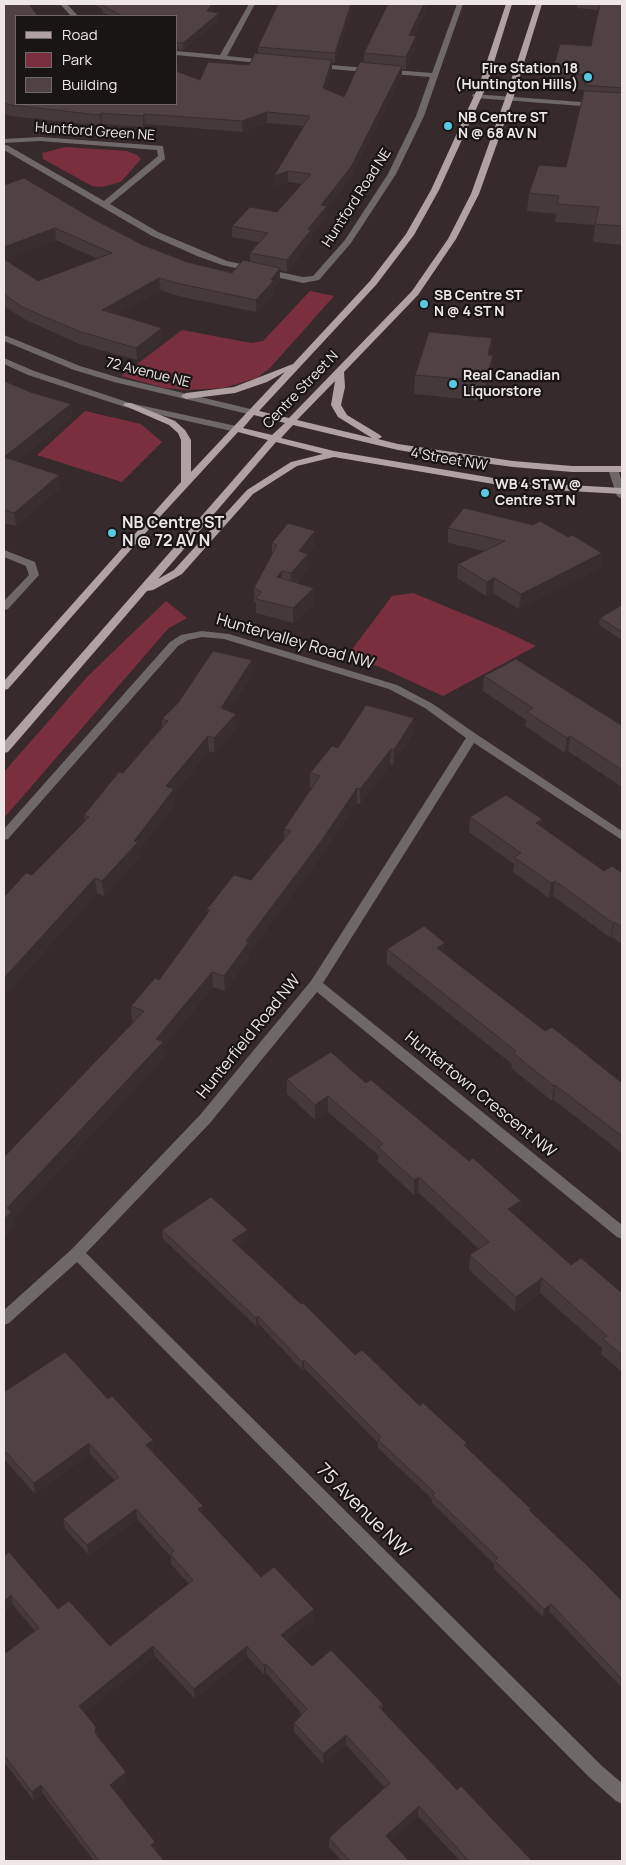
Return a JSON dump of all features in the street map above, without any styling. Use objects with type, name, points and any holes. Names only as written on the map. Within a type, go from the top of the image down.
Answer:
[{"type":"main road","name":"Centre Street N","points":[[4,687],[186,482],[373,283],[410,235],[435,190],[476,96],[483,85],[509,4]]},
{"type":"main road","name":"Centre Street N","points":[[4,749],[274,439],[415,293],[452,239],[474,194],[509,99],[511,87],[524,56],[539,4]]},
{"type":"main road","points":[[186,396],[235,390],[264,380],[280,370],[296,365]]},
{"type":"main road","points":[[339,372],[340,387],[336,405],[343,417],[374,436],[398,447]]},
{"type":"main road","points":[[128,405],[172,423],[182,432],[186,440],[186,482]]},
{"type":"main road","name":"72 Avenue NE","points":[[252,412],[290,422]]},
{"type":"main road","name":"4 Street NW","points":[[290,422],[398,447],[513,464],[618,469]]},
{"type":"main road","points":[[236,429],[274,439]]},
{"type":"main road","name":"4 Street NW","points":[[274,439],[334,454],[517,485],[622,493]]},
{"type":"main road","points":[[142,592],[178,572],[237,505],[256,488],[294,464],[334,454]]},
{"type":"street","points":[[63,4],[74,15]]},
{"type":"street","points":[[222,58],[252,4]]},
{"type":"street","name":"Huntford Road NE","points":[[4,147],[156,234],[225,263],[303,280],[316,278],[348,241],[392,174],[420,116],[460,4]]},
{"type":"street","points":[[178,53],[280,63]]},
{"type":"street","points":[[308,65],[434,75]]},
{"type":"street","points":[[476,96],[622,107]]},
{"type":"street","name":"Huntford Green NE","points":[[4,141],[40,139],[160,148],[162,157],[104,205]]},
{"type":"street","name":"72 Avenue NE","points":[[4,338],[77,368],[117,380],[252,412]]},
{"type":"street","points":[[4,361],[31,373],[128,405],[236,429]]},
{"type":"street","points":[[618,469],[622,493]]},
{"type":"street","points":[[4,553],[31,564],[34,575],[4,607]]},
{"type":"street","name":"Huntervalley Road NW","points":[[4,836],[174,644],[185,636],[195,634],[225,636],[393,687],[429,706],[472,737]]},
{"type":"street","points":[[472,737],[622,836]]},
{"type":"street","name":"Hunterfield Road NW","points":[[4,1319],[77,1254],[205,1118],[316,984],[472,737]]},
{"type":"street","name":"Huntertown Crescent NW","points":[[316,984],[622,1233]]},
{"type":"street","name":"75 Avenue NW","points":[[77,1254],[622,1795]]},
{"type":"green space","points":[[65,147],[127,151],[141,159],[121,182],[102,187],[92,186],[43,159],[42,153]]},
{"type":"green space","points":[[310,291],[334,296],[270,368],[257,378],[224,388],[187,390],[164,388],[121,376],[182,330],[251,343],[263,341]]},
{"type":"green space","points":[[85,411],[141,424],[162,442],[122,482],[37,455]]},
{"type":"green space","points":[[413,593],[536,646],[443,696],[380,667],[347,656],[392,596]]},
{"type":"green space","points":[[166,601],[187,618],[169,628],[4,818],[4,772],[88,676]]},
{"type":"building","points":[[4,4],[29,4],[37,15],[15,15],[15,105],[178,105],[178,72],[200,80],[208,62],[249,65],[255,53],[332,60],[323,88],[344,97],[360,62],[402,66],[351,167],[321,205],[327,206],[308,229],[311,230],[287,260],[250,253],[268,233],[232,226],[250,207],[277,212],[311,174],[288,171],[274,176],[310,116],[267,112],[242,121],[144,114],[143,116],[101,113],[100,115],[11,105],[4,103]]},
{"type":"building","points":[[212,4],[207,11],[219,13],[183,43],[178,42],[178,15],[120,15],[102,5]]},
{"type":"building","points":[[278,4],[351,4],[335,53],[258,47]]},
{"type":"building","points":[[388,4],[424,4],[409,35],[416,36],[406,57],[364,53]]},
{"type":"building","points":[[600,4],[622,4],[622,88],[585,85],[588,75],[552,72],[560,44],[591,46]]},
{"type":"building","points":[[584,91],[622,93],[622,226],[595,224],[599,207],[557,204],[559,196],[529,193],[539,165],[566,167]]},
{"type":"building","points":[[24,178],[95,220],[143,245],[187,262],[232,273],[243,260],[280,268],[271,280],[274,280],[256,300],[159,278],[102,310],[162,328],[136,348],[78,331],[22,307],[4,294],[4,259],[38,281],[112,253],[55,228],[4,247],[4,185]]},
{"type":"building","points":[[429,332],[492,338],[488,355],[493,355],[486,381],[415,375]]},
{"type":"building","points":[[4,381],[30,392],[71,404],[4,457]]},
{"type":"building","points":[[4,457],[59,475],[14,513],[4,510]]},
{"type":"building","points":[[464,508],[533,525],[540,521],[568,537],[572,535],[602,553],[521,594],[494,578],[487,582],[458,564],[505,541],[448,528]]},
{"type":"building","points":[[288,523],[315,531],[299,551],[308,554],[291,573],[282,571],[277,577],[314,588],[293,608],[256,599],[261,592],[254,588],[277,545],[272,543]]},
{"type":"building","points":[[622,605],[622,632],[600,618]]},
{"type":"building","points":[[213,651],[252,660],[221,708],[236,714],[214,738],[208,736],[166,786],[174,789],[134,841],[138,842],[102,881],[95,878],[4,978],[4,897],[26,873],[32,875],[89,817],[84,815],[119,772],[123,773],[168,721],[162,719],[178,703]]},
{"type":"building","points":[[516,659],[622,724],[622,770],[570,736],[567,738],[527,712],[533,708],[484,676]]},
{"type":"building","points":[[366,705],[414,718],[394,750],[391,749],[360,789],[357,788],[322,840],[246,941],[249,942],[224,976],[212,972],[156,1039],[163,1042],[7,1208],[12,1212],[4,1219],[4,1157],[144,1011],[131,1006],[155,978],[159,980],[210,910],[207,909],[234,875],[251,880],[291,831],[284,829],[320,776],[310,773],[332,746],[338,748]]},
{"type":"building","points":[[506,795],[542,819],[536,823],[604,871],[612,866],[622,873],[622,927],[613,923],[555,881],[551,883],[514,857],[521,853],[470,817]]},
{"type":"building","points":[[424,926],[445,943],[437,948],[545,1031],[552,1027],[622,1083],[622,1136],[554,1086],[513,1053],[516,1051],[387,949]]},
{"type":"building","points":[[331,1052],[366,1083],[371,1080],[469,1161],[473,1158],[521,1201],[508,1209],[571,1265],[581,1258],[622,1293],[622,1355],[603,1339],[607,1336],[542,1278],[516,1297],[470,1255],[489,1242],[419,1177],[414,1180],[378,1147],[383,1144],[328,1096],[315,1105],[287,1079]]},
{"type":"building","points":[[211,1197],[248,1230],[232,1240],[301,1304],[303,1303],[355,1355],[362,1350],[420,1406],[423,1403],[467,1443],[464,1445],[531,1509],[529,1510],[622,1601],[622,1679],[551,1604],[544,1609],[495,1561],[498,1558],[432,1495],[435,1493],[378,1440],[381,1437],[304,1360],[302,1362],[258,1316],[256,1318],[162,1230]]},
{"type":"building","points":[[65,1352],[108,1399],[112,1396],[153,1440],[146,1445],[203,1506],[198,1509],[261,1577],[274,1567],[314,1609],[281,1635],[312,1666],[331,1650],[383,1704],[379,1707],[457,1790],[461,1786],[532,1861],[469,1861],[419,1806],[386,1836],[409,1861],[350,1861],[329,1838],[390,1783],[346,1735],[323,1754],[294,1723],[307,1709],[247,1646],[194,1689],[153,1646],[79,1706],[96,1727],[95,1733],[126,1772],[110,1785],[155,1842],[151,1845],[164,1861],[99,1861],[41,1785],[32,1792],[4,1755],[4,1654],[39,1628],[11,1595],[4,1601],[4,1556],[9,1552],[58,1609],[69,1601],[110,1646],[193,1580],[170,1554],[174,1551],[136,1509],[87,1545],[63,1519],[119,1477],[89,1443],[34,1483],[4,1450],[4,1392]]},
{"type":"place","name":"Fire Station 18 (Huntington Hills)","points":[[588,77]]},
{"type":"place","name":"NB Centre ST N @ 68 AV N","points":[[448,126]]},
{"type":"place","name":"SB Centre ST N @ 4 ST N","points":[[424,304]]},
{"type":"place","name":"Real Canadian Liquorstore","points":[[453,384]]},
{"type":"place","name":"WB 4 ST W @ Centre ST N","points":[[485,493]]},
{"type":"place","name":"NB Centre ST N @ 72 AV N","points":[[112,533]]}]
